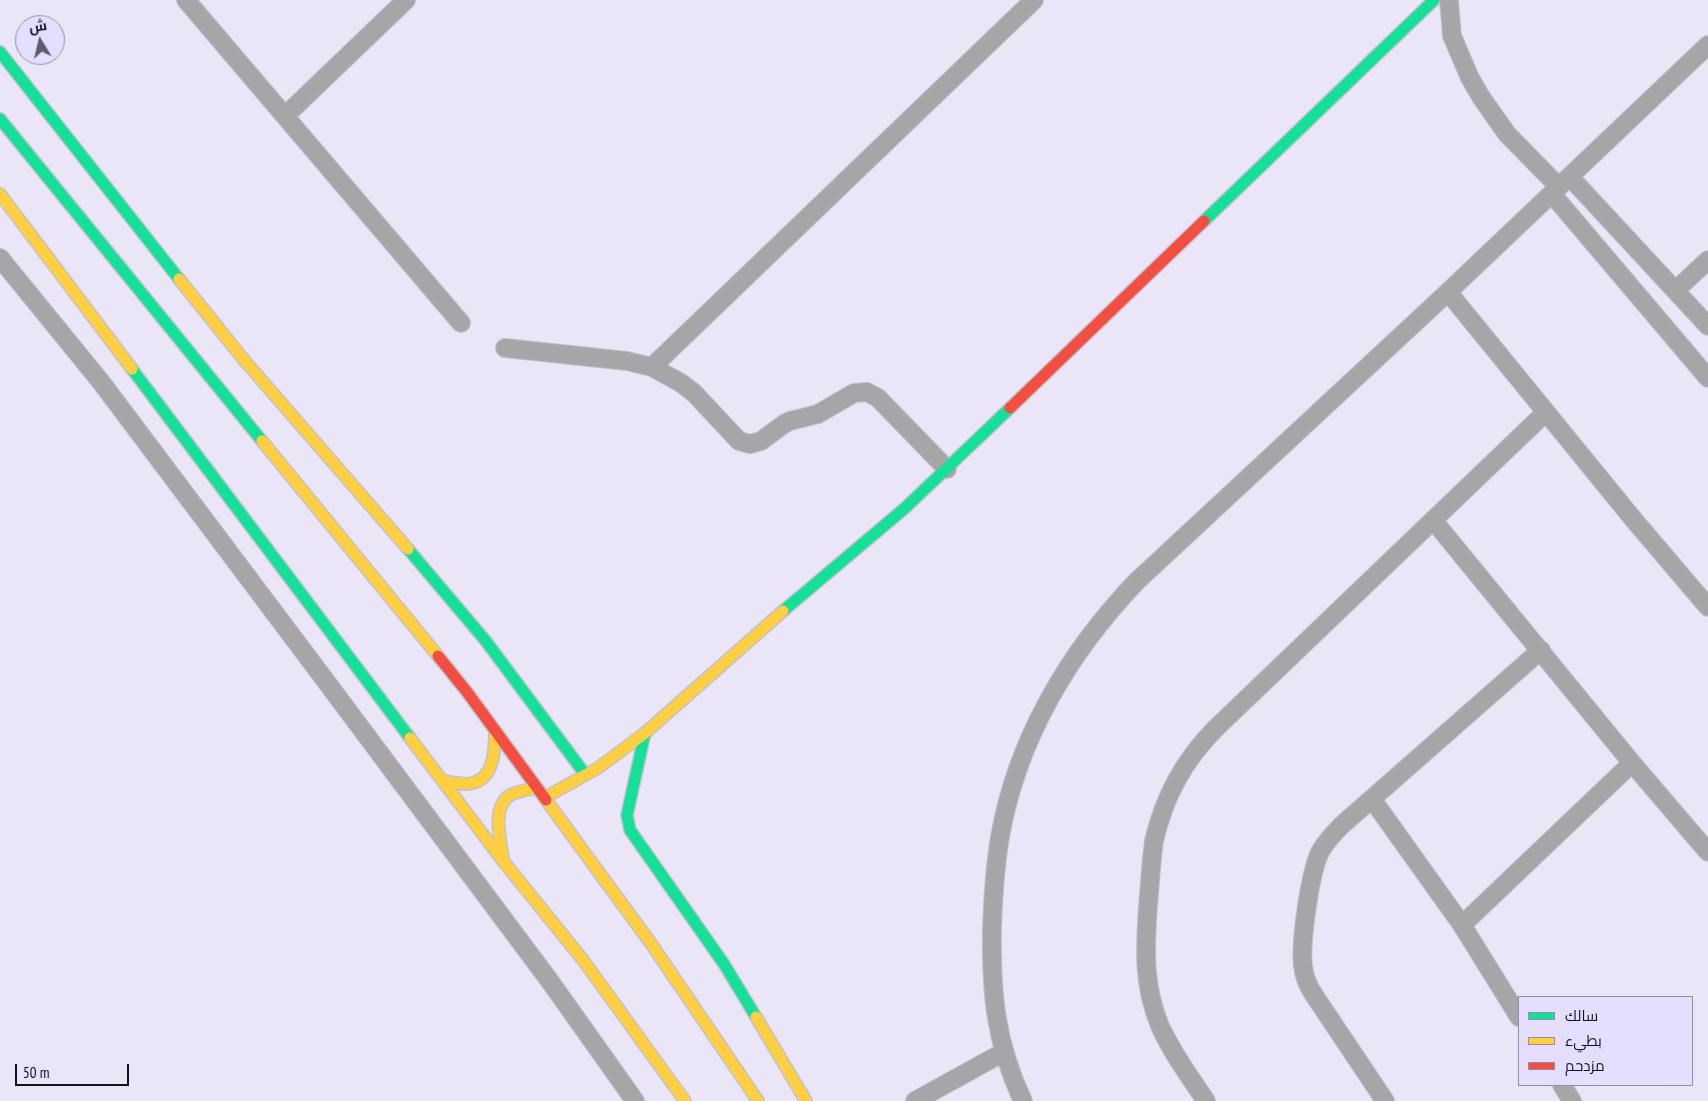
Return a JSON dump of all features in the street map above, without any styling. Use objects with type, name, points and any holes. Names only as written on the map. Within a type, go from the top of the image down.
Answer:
[{"type":"main road","points":[[544,798],[622,752],[794,601],[905,508],[1434,0]]},
{"type":"main road","points":[[0,52],[244,360],[485,640],[585,774]]},
{"type":"main road","points":[[0,119],[467,692],[652,945],[758,1101]]},
{"type":"main road","points":[[0,194],[503,861],[583,960],[685,1101]]},
{"type":"main road","points":[[444,781],[467,784],[474,783],[485,776],[490,770],[494,757],[495,731]]},
{"type":"main road","points":[[645,733],[628,815],[630,830],[724,964],[806,1101]]},
{"type":"main road","points":[[503,861],[498,817],[500,806],[512,793],[536,788]]},
{"type":"street","points":[[186,0],[461,323]]},
{"type":"street","points":[[285,116],[406,0]]},
{"type":"street","points":[[652,367],[1034,0]]},
{"type":"street","points":[[1449,0],[1452,36],[1481,98],[1506,134],[1676,290],[1708,326]]},
{"type":"street","points":[[1023,1101],[1004,1052],[994,1007],[992,911],[1000,838],[1007,806],[1025,751],[1057,684],[1094,630],[1137,581],[1561,186],[1708,45]]},
{"type":"street","points":[[1561,186],[1708,378]]},
{"type":"street","points":[[0,258],[101,382],[549,980],[634,1101]]},
{"type":"street","points":[[1676,290],[1708,260]]},
{"type":"street","points":[[1448,292],[1708,607]]},
{"type":"street","points":[[505,348],[627,361],[652,367],[681,383],[694,393],[734,438],[744,443],[761,441],[790,421],[812,417],[854,393],[866,392],[878,398],[947,469]]},
{"type":"street","points":[[1206,1101],[1161,1028],[1149,992],[1146,973],[1145,954],[1154,841],[1164,805],[1180,772],[1202,742],[1546,412]]},
{"type":"street","points":[[1433,520],[1632,763],[1708,852]]},
{"type":"street","points":[[1384,1101],[1309,987],[1303,968],[1302,957],[1311,883],[1316,861],[1334,832],[1541,650]]},
{"type":"street","points":[[1462,925],[1632,763]]},
{"type":"street","points":[[1372,799],[1462,925],[1518,1015]]},
{"type":"street","points":[[915,1101],[1004,1052]]},
{"type":"street","points":[[1563,1086],[1572,1101]]},
{"type":"traffic: fast","points":[[1204,221],[1434,0]]},
{"type":"traffic: fast","points":[[0,52],[179,279]]},
{"type":"traffic: fast","points":[[0,119],[262,441]]},
{"type":"traffic: fast","points":[[132,369],[410,738]]},
{"type":"traffic: fast","points":[[783,611],[905,508],[1010,408]]},
{"type":"traffic: fast","points":[[408,549],[485,640],[585,774]]},
{"type":"traffic: fast","points":[[645,733],[627,815],[630,830],[724,964],[756,1017]]},
{"type":"traffic: slow","points":[[0,194],[132,369]]},
{"type":"traffic: slow","points":[[179,279],[244,360],[408,549]]},
{"type":"traffic: slow","points":[[262,441],[438,656]]},
{"type":"traffic: slow","points":[[544,798],[598,768],[645,733],[783,611]]},
{"type":"traffic: slow","points":[[443,781],[467,784],[483,778],[491,765],[495,731]]},
{"type":"traffic: slow","points":[[410,738],[503,861],[583,960],[685,1101]]},
{"type":"traffic: slow","points":[[503,860],[498,826],[500,809],[503,802],[509,796],[536,788]]},
{"type":"traffic: slow","points":[[546,800],[652,945],[758,1101]]},
{"type":"traffic: slow","points":[[756,1017],[806,1101]]},
{"type":"traffic: jam","points":[[1010,408],[1204,221]]},
{"type":"traffic: jam","points":[[438,656],[467,692],[546,800]]}]
